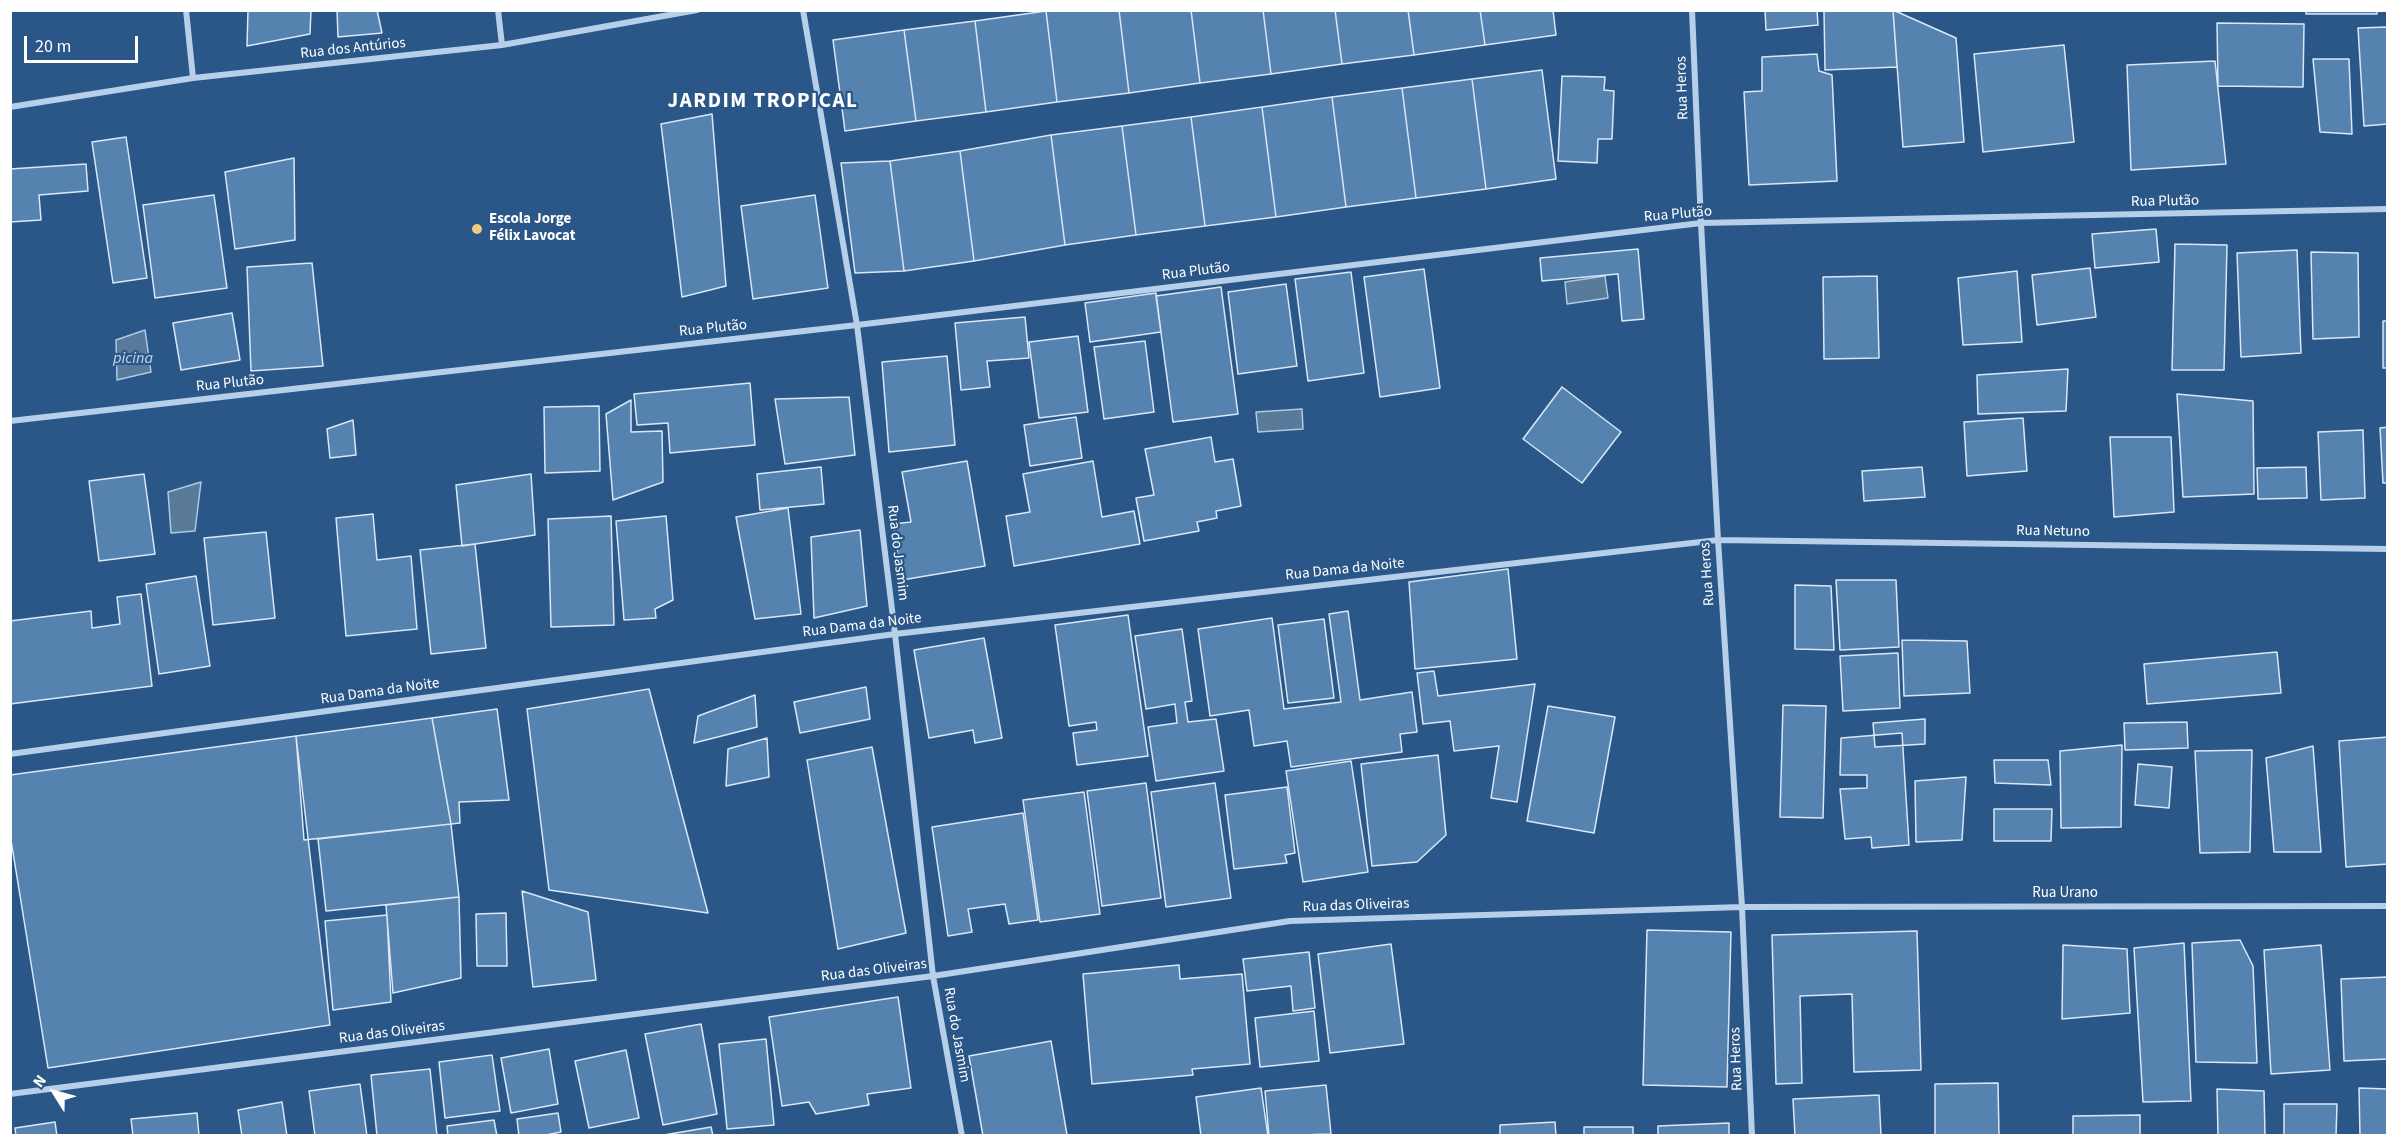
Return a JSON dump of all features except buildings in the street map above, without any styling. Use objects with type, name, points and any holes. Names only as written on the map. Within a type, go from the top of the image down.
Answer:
[{"type":"street","points":[[186,10],[193,78]]},
{"type":"street","points":[[498,10],[502,45]]},
{"type":"street","name":"Rua dos Antúrios","points":[[10,107],[193,78],[502,45],[697,10]]},
{"type":"street","name":"Rua do Jasmim","points":[[803,10],[856,325],[895,634],[933,976],[962,1136]]},
{"type":"street","name":"Rua Heros","points":[[1692,10],[1701,223],[1718,540],[1742,906],[1752,1136]]},
{"type":"street","name":"Rua Plutão","points":[[10,421],[856,325],[1701,223],[2388,209]]},
{"type":"street","name":"Rua Netuno","points":[[1718,540],[2388,549]]},
{"type":"street","name":"Rua Dama da Noite","points":[[10,754],[895,634],[1718,540]]},
{"type":"street","name":"Rua Urano","points":[[1742,906],[2388,906]]},
{"type":"street","name":"Rua das Oliveiras","points":[[10,1094],[933,976],[1290,921],[1742,906]]},
{"type":"water","points":[[1605,276],[1608,298],[1567,304],[1565,282]]},
{"type":"water","name":"picina","points":[[145,330],[151,372],[117,380],[116,340]]},
{"type":"water","points":[[1302,409],[1303,429],[1258,432],[1256,412]]},
{"type":"water","points":[[201,482],[195,531],[171,533],[168,492]]},
{"type":"place","name":"Escola Jorge Félix Lavocat","points":[[477,229]]},
{"type":"district","name":"JARDIM TROPICAL","points":[[763,102]]}]
